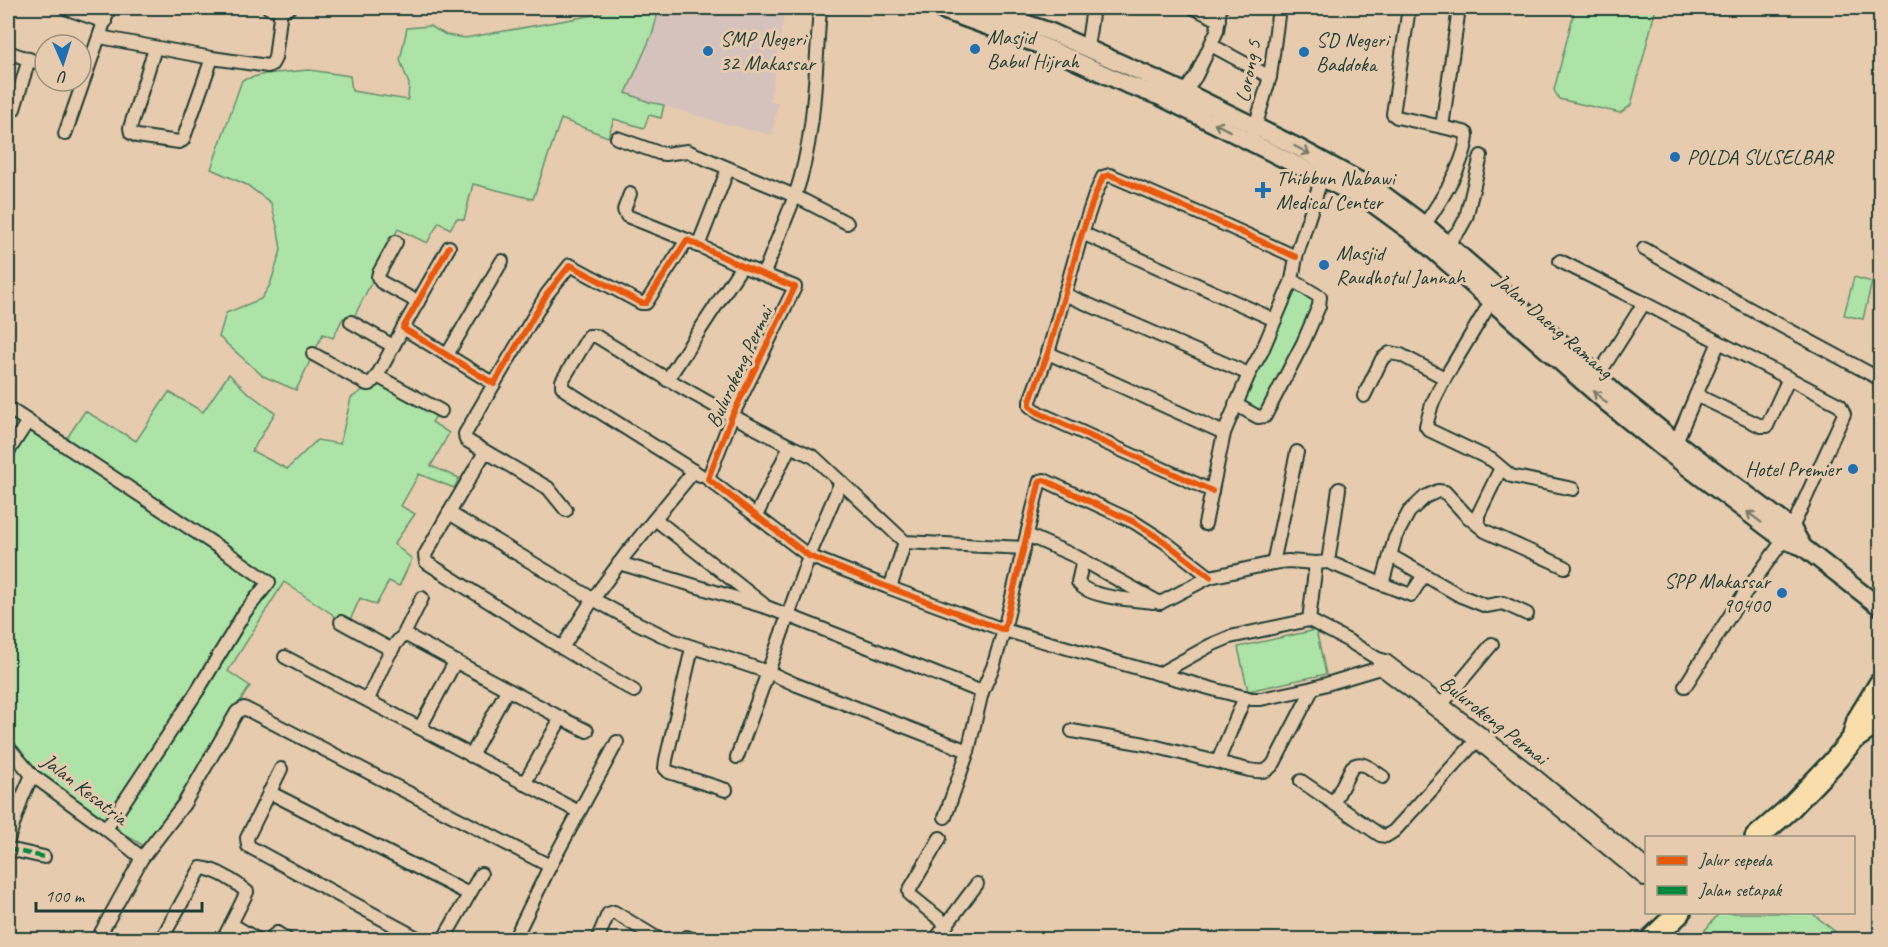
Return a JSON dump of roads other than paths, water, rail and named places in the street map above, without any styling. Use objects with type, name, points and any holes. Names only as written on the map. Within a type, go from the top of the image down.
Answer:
[{"type":"highway","points":[[1853,739],[1858,720],[1881,684]]},
{"type":"highway","points":[[1757,836],[1787,811],[1853,739],[1869,728],[1881,713]]},
{"type":"highway","points":[[1651,939],[1678,914]]},
{"type":"main road","name":"Jalan Daeng Ramang","points":[[938,8],[1048,40],[1086,48],[1180,106],[1253,134]]},
{"type":"main road","name":"Jalan Daeng Ramang","points":[[980,8],[1129,76],[1185,92],[1253,134],[1324,171],[1371,203],[1447,244],[1495,295],[1607,403],[1707,473],[1881,606]]},
{"type":"main road","name":"Jalan Daeng Ramang","points":[[1421,231],[1495,295],[1581,360],[1597,377],[1676,442],[1707,473]]},
{"type":"street","points":[[64,8],[105,22]]},
{"type":"street","points":[[93,54],[109,8]]},
{"type":"street","points":[[100,38],[266,66],[270,65],[275,58],[280,8]]},
{"type":"street","points":[[764,273],[804,171],[809,144],[820,8]]},
{"type":"street","points":[[1086,48],[1093,8]]},
{"type":"street","points":[[1185,92],[1217,32],[1219,14],[1194,8]]},
{"type":"street","name":"Lorong 5","points":[[1253,134],[1270,77],[1279,8]]},
{"type":"street","points":[[1409,8],[1393,114],[1396,117],[1467,134],[1459,162],[1446,190],[1421,231]]},
{"type":"street","points":[[1442,127],[1459,8]]},
{"type":"street","points":[[1211,45],[1270,77]]},
{"type":"street","points":[[156,48],[130,128],[131,133],[137,136],[179,142],[183,140],[212,58]]},
{"type":"street","points":[[8,51],[33,60]]},
{"type":"street","points":[[8,114],[14,109],[29,59]]},
{"type":"street","points":[[65,134],[78,93]]},
{"type":"street","points":[[617,138],[659,153],[687,151],[795,196],[847,223]]},
{"type":"street","points":[[1447,244],[1466,218],[1481,156]]},
{"type":"street","points":[[566,510],[548,488],[468,442],[465,434],[547,294],[568,266],[575,266],[641,303],[646,303],[693,243],[728,169]]},
{"type":"street","points":[[1205,524],[1224,433],[1248,374],[1262,351],[1292,280],[1296,257],[1324,171]]},
{"type":"street","points":[[1212,491],[1032,409],[1030,401],[1048,353],[1082,233],[1100,182],[1103,177],[1110,175],[1296,257]]},
{"type":"street","name":"Bulurokeng Permai","points":[[630,194],[624,210],[627,216],[795,287],[732,416],[708,479]]},
{"type":"street","points":[[1082,233],[1275,320]]},
{"type":"street","points":[[396,242],[378,277],[381,282],[418,302]]},
{"type":"street","points":[[314,354],[367,384],[372,382],[449,247]]},
{"type":"street","points":[[1644,249],[1881,379]]},
{"type":"street","points":[[447,355],[502,261]]},
{"type":"street","points":[[1560,261],[1840,405],[1844,414],[1788,534],[1740,600],[1685,686]]},
{"type":"street","name":"Bulurokeng Permai","points":[[667,380],[742,266]]},
{"type":"street","points":[[1235,404],[1258,417],[1265,416],[1303,343],[1319,306],[1320,297],[1292,280]]},
{"type":"street","points":[[1064,294],[1248,374]]},
{"type":"street","points":[[1495,295],[1445,378],[1426,420],[1426,428],[1492,460],[1511,476],[1573,489]]},
{"type":"street","points":[[1597,377],[1644,303]]},
{"type":"street","points":[[351,322],[393,346]]},
{"type":"street","points":[[403,328],[494,384]]},
{"type":"street","name":"Bulurokeng Permai","points":[[694,471],[565,390],[562,381],[589,336],[593,335],[732,416]]},
{"type":"street","points":[[1676,442],[1719,342]]},
{"type":"street","points":[[1048,353],[1224,433]]},
{"type":"street","points":[[1364,396],[1382,359],[1390,353],[1401,355],[1445,378]]},
{"type":"street","points":[[377,376],[441,411]]},
{"type":"street","points":[[1696,395],[1764,427],[1770,423],[1789,378]]},
{"type":"street","points":[[8,408],[269,582],[245,612],[198,690],[106,829]]},
{"type":"street","points":[[732,416],[814,457],[905,542],[1024,548]]},
{"type":"street","points":[[8,452],[28,421]]},
{"type":"street","points":[[756,516],[790,446]]},
{"type":"street","points":[[485,452],[425,555],[426,562],[634,691]]},
{"type":"street","points":[[1273,563],[1297,452]]},
{"type":"street","points":[[1478,525],[1478,515],[1501,468]]},
{"type":"street","points":[[562,648],[619,563],[694,471],[708,479],[809,556],[1004,630],[1158,674],[1245,697],[1262,699],[1313,688],[1381,663],[1523,773],[1645,877]]},
{"type":"street","points":[[945,817],[968,751],[982,692],[993,667],[1004,630],[1040,481],[1044,480],[1134,522],[1165,542],[1210,577]]},
{"type":"street","points":[[737,757],[809,556],[841,482]]},
{"type":"street","points":[[1158,674],[1230,638],[1309,620],[1339,489]]},
{"type":"street","points":[[1382,584],[1395,538],[1409,512],[1425,497],[1438,491],[1445,492],[1467,516],[1485,531],[1564,567]]},
{"type":"street","points":[[449,513],[593,599],[647,628],[692,648],[768,672],[968,751]]},
{"type":"street","points":[[655,519],[769,608]]},
{"type":"street","points":[[1027,535],[1083,560],[1160,603]]},
{"type":"street","points":[[890,588],[905,542]]},
{"type":"street","points":[[1391,556],[1472,601],[1489,606],[1503,603],[1527,614]]},
{"type":"street","points":[[1083,560],[1078,582],[1084,590],[1112,597],[1160,603],[1210,577],[1288,561],[1322,562],[1411,595],[1424,575]]},
{"type":"street","points":[[619,563],[769,608],[982,692]]},
{"type":"street","points":[[368,700],[392,650],[403,636],[422,598]]},
{"type":"street","name":"Bulurokeng Permai","points":[[1309,620],[1347,640],[1442,704],[1472,734]]},
{"type":"street","points":[[341,622],[392,650]]},
{"type":"street","points":[[403,636],[408,636],[587,731]]},
{"type":"street","points":[[1442,704],[1492,644]]},
{"type":"street","points":[[692,648],[666,768],[669,772],[726,790]]},
{"type":"street","points":[[285,657],[579,812]]},
{"type":"street","points":[[420,728],[455,662]]},
{"type":"street","points":[[1072,731],[1145,744],[1260,772],[1266,771],[1271,767],[1313,688]]},
{"type":"street","points":[[471,756],[507,690]]},
{"type":"street","points":[[1218,761],[1245,697]]},
{"type":"street","points":[[97,939],[142,858],[184,804],[237,712],[244,708],[550,866]]},
{"type":"street","points":[[524,784],[561,718]]},
{"type":"street","points":[[1301,781],[1380,835],[1390,835],[1472,734]]},
{"type":"street","points":[[514,939],[550,866],[617,742]]},
{"type":"street","name":"Jalan Kesatria","points":[[8,747],[32,775],[142,858]]},
{"type":"street","points":[[1334,802],[1355,764],[1364,764],[1383,777]]},
{"type":"street","points":[[281,769],[247,838],[250,848],[421,939]]},
{"type":"street","name":"Bulurokeng Permai","points":[[1523,773],[1645,864]]},
{"type":"street","points":[[8,840],[32,775]]},
{"type":"street","points":[[269,792],[469,894]]},
{"type":"street","points":[[940,838],[909,891],[910,895],[947,925]]},
{"type":"street","points":[[8,849],[44,857]]},
{"type":"street","points":[[161,939],[201,868],[216,872],[247,892],[223,939]]},
{"type":"street","points":[[443,939],[481,874]]},
{"type":"street","points":[[935,939],[977,884]]},
{"type":"street","points":[[597,939],[608,914],[614,912],[660,939]]},
{"type":"street","points":[[231,924],[258,939]]},
{"type":"street","points":[[268,939],[277,933],[288,939]]},
{"type":"street","points":[[682,939],[687,937],[694,939]]},
{"type":"place","name":"Masjid Babul Hijrah","points":[[975,49]]},
{"type":"place","name":"SMP Negeri 32 Makassar","points":[[708,51]]},
{"type":"place","name":"SD Negeri Baddoka","points":[[1304,52]]},
{"type":"place","name":"POLDA SULSELBAR","points":[[1675,157]]},
{"type":"place","name":"Thibbun Nabawi Medical Center","points":[[1263,190]]},
{"type":"place","name":"Masjid Raudhotul Jannah","points":[[1324,265]]},
{"type":"place","name":"Hotel Premier","points":[[1853,469]]},
{"type":"place","name":"SPP Makassar 90400","points":[[1782,593]]}]
